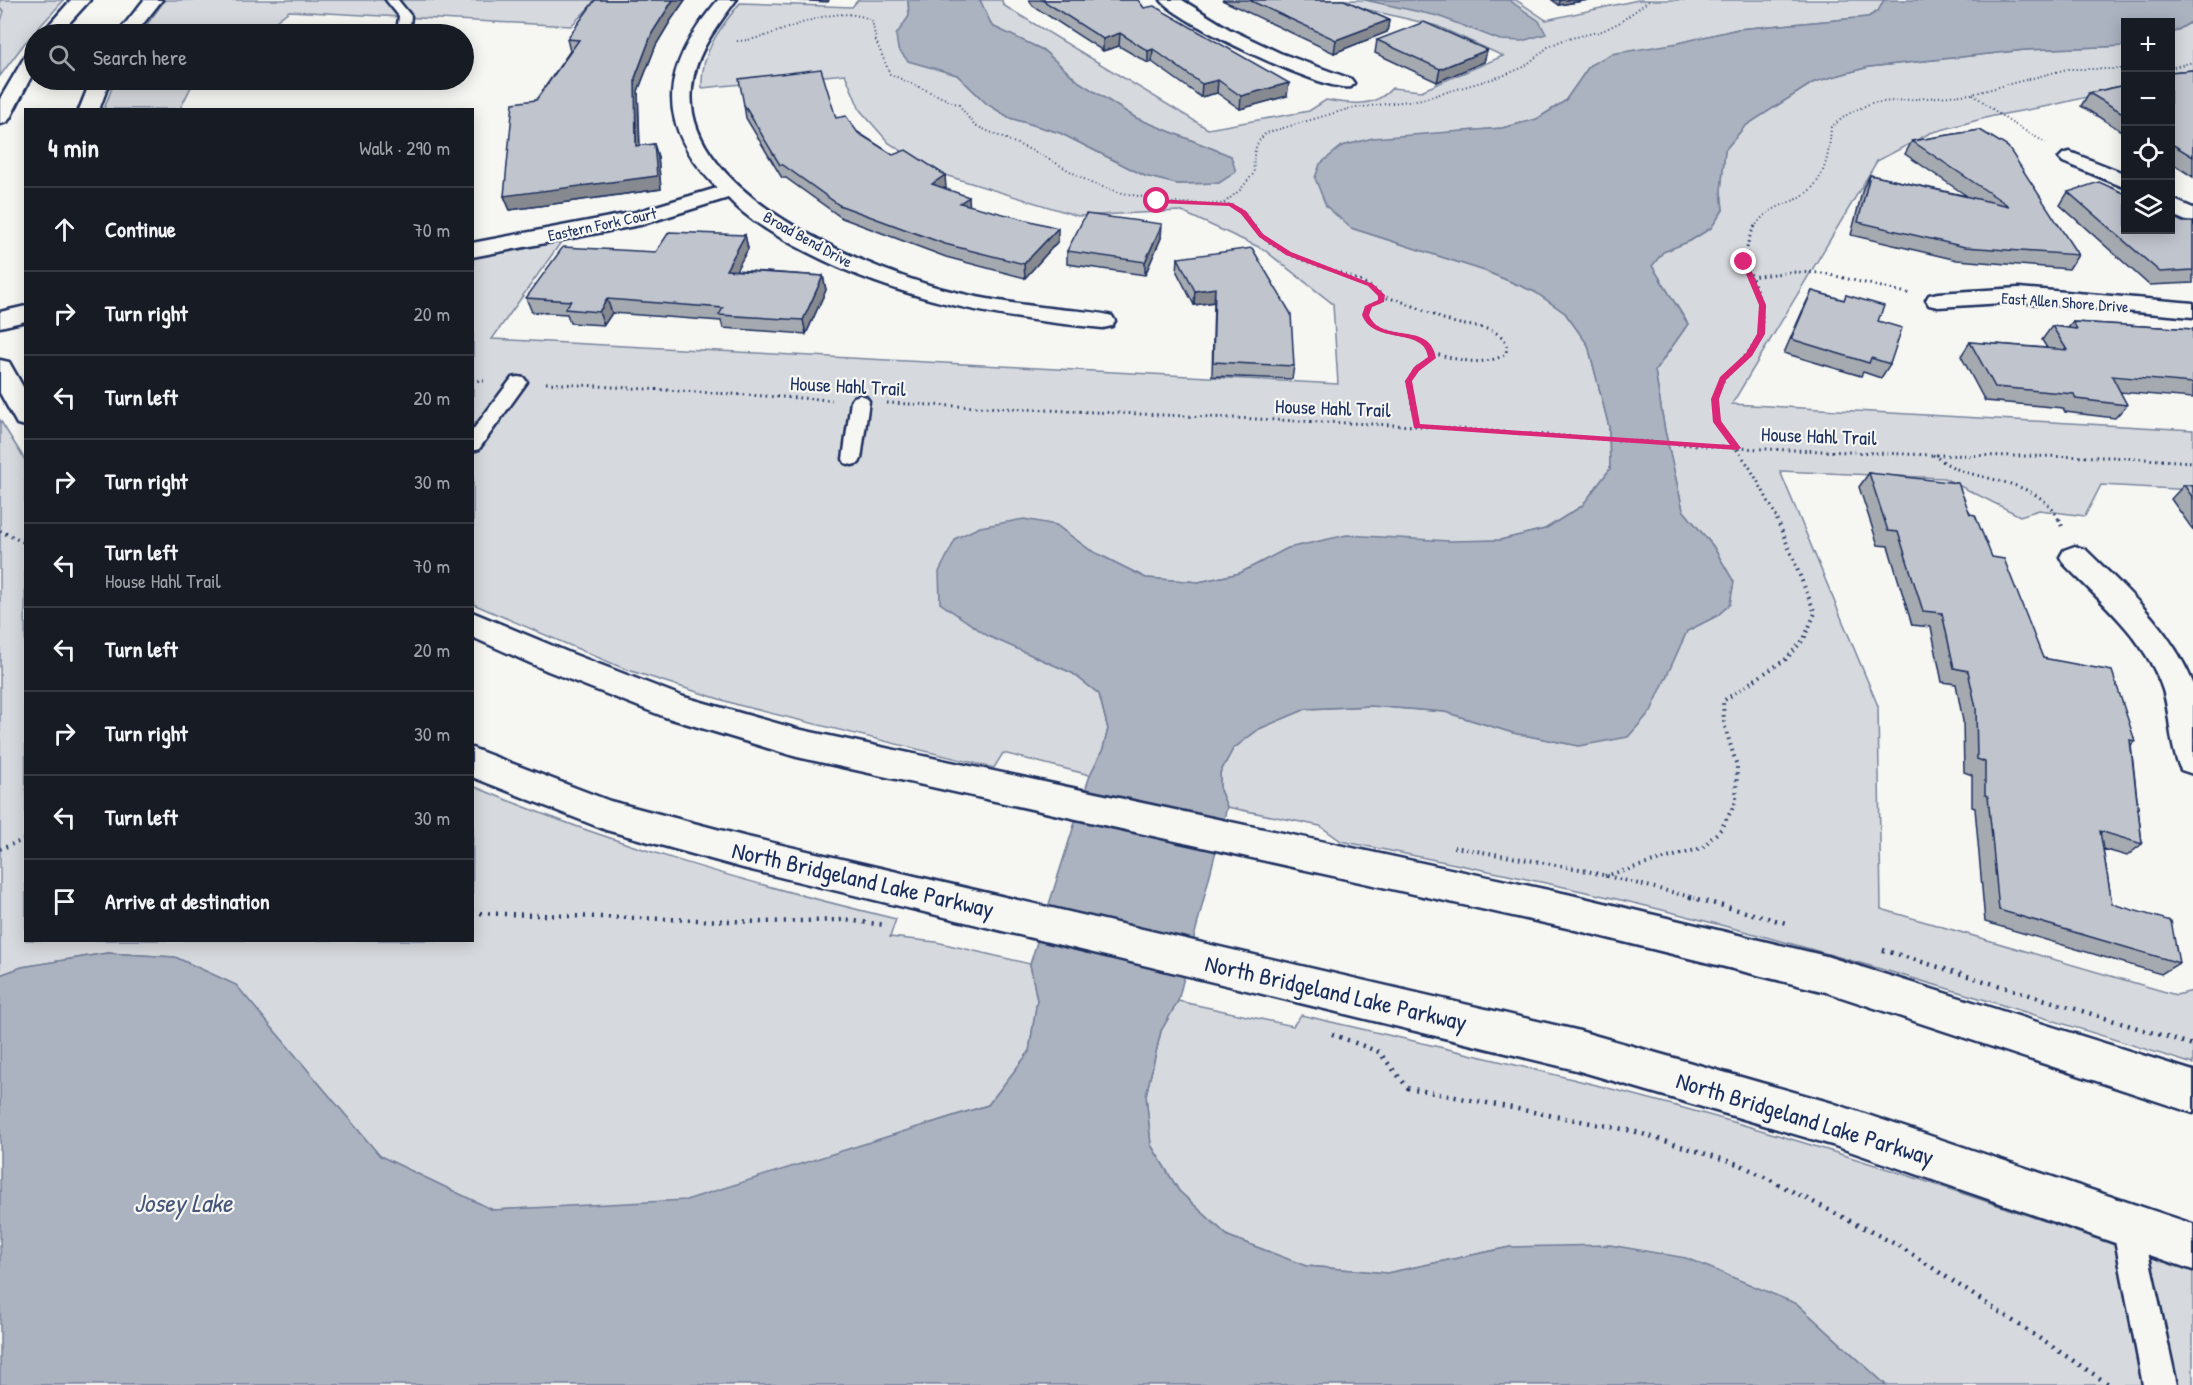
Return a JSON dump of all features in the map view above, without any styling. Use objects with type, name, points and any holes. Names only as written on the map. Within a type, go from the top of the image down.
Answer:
[{"type":"main road","points":[[59,24],[81,0]]},
{"type":"main road","points":[[134,24],[153,0]]},
{"type":"main road","name":"Broad Bend Drive","points":[[727,0],[696,40],[686,66],[682,95],[685,124],[700,153],[729,191],[768,219],[838,259],[886,278],[937,295],[989,306],[1043,316],[1103,321]]},
{"type":"main road","points":[[1170,0],[1223,33],[1273,57],[1344,83]]},
{"type":"main road","points":[[0,118],[24,72]]},
{"type":"main road","points":[[90,108],[96,90]]},
{"type":"main road","points":[[2070,158],[2121,180]]},
{"type":"main road","name":"Eastern Fork Court","points":[[474,250],[640,218],[729,191]]},
{"type":"main road","points":[[2175,208],[2193,217]]},
{"type":"main road","name":"East Allen Shore Drive","points":[[1938,300],[2019,295],[2193,310]]},
{"type":"main road","points":[[0,320],[24,314]]},
{"type":"main road","points":[[0,368],[24,413]]},
{"type":"main road","points":[[2075,557],[2139,621],[2172,671],[2186,717],[2193,760]]},
{"type":"main road","points":[[474,624],[559,662],[677,708],[798,742],[1568,911],[1826,974],[2193,1092]]},
{"type":"main road","name":"North Bridgeland Lake Parkway","points":[[474,763],[606,815],[743,852],[1576,1050],[1832,1124],[2193,1247]]},
{"type":"lane","points":[[392,0],[405,16],[404,24]]},
{"type":"lane","points":[[474,442],[518,382]]},
{"type":"lane","points":[[852,459],[860,401]]},
{"type":"lane","points":[[2127,1224],[2160,1385]]},
{"type":"path","points":[[1223,204],[1240,190],[1254,173],[1253,153],[1258,140],[1266,133],[1348,109],[1423,99],[1502,76],[1524,67],[1548,47],[1563,40],[1602,31],[1619,23],[1650,0]]},
{"type":"path","points":[[737,41],[765,37],[790,23],[819,14],[847,12],[867,16],[872,20],[876,41],[890,74],[959,105],[975,125],[986,132],[1040,154],[1091,183],[1118,192],[1174,203],[1230,204],[1244,212],[1261,236],[1289,254],[1370,285],[1382,297],[1409,301],[1455,323],[1493,332],[1504,338],[1508,346],[1506,354],[1498,360],[1488,362],[1471,362],[1431,353]]},
{"type":"path","points":[[2175,67],[2193,62]]},
{"type":"path","points":[[1604,876],[1702,848],[1721,828],[1736,802],[1737,766],[1724,724],[1723,701],[1786,659],[1804,639],[1815,613],[1800,569],[1776,517],[1737,448],[1717,422],[1715,399],[1723,379],[1749,355],[1761,334],[1762,305],[1744,262],[1745,244],[1765,211],[1806,193],[1825,172],[1831,127],[1848,114],[1871,103],[1972,94],[2067,69],[2121,69]]},
{"type":"path","points":[[1972,94],[2007,120],[2070,158]]},
{"type":"path","points":[[1750,277],[1823,273],[1938,300]]},
{"type":"path","points":[[1382,297],[1381,301],[1369,306],[1365,315],[1369,323],[1379,330],[1424,340],[1431,353],[1432,358],[1416,369],[1408,381],[1416,426]]},
{"type":"path","name":"House Hahl Trail","points":[[474,380],[860,401],[1416,426],[1737,448],[1932,455],[2111,457],[2193,462]]},
{"type":"path","points":[[1932,455],[1945,466],[2027,490],[2044,500],[2054,509],[2075,557]]},
{"type":"path","points":[[0,531],[24,542]]},
{"type":"path","points":[[0,849],[24,840]]},
{"type":"path","points":[[474,913],[760,922],[845,920],[891,926]]},
{"type":"path","points":[[1323,1030],[1379,1052],[1408,1088],[1633,1131],[1741,1165],[1901,1247],[2110,1385]]},
{"type":"shaded area","points":[[0,0],[64,0],[42,24],[24,24],[24,44],[0,76],[0,24],[4,11],[0,9]]},
{"type":"shaded area","points":[[165,0],[596,0],[571,26],[289,11],[272,24],[147,24]]},
{"type":"shaded area","points":[[858,0],[908,0],[909,16],[938,69],[957,75],[987,104],[1010,118],[1060,133],[1145,176],[1177,184],[1219,183],[1231,156],[1136,118],[1079,82],[1043,50],[992,26],[980,0],[1002,0],[1003,5],[1208,129],[1309,111],[1326,100],[1344,103],[1370,102],[1392,88],[1421,91],[1503,56],[1437,26],[1352,6],[1340,0],[1516,0],[1546,20],[1638,0],[1884,0],[1878,11],[1868,17],[1738,29],[1590,65],[1565,101],[1537,119],[1502,128],[1373,139],[1342,146],[1351,228],[1485,271],[1535,292],[1565,313],[1588,345],[1609,427],[1610,469],[1582,506],[1545,529],[1500,540],[1288,548],[1240,573],[1199,582],[1146,578],[1090,550],[1056,525],[988,636],[1072,673],[1099,694],[1108,729],[1103,749],[1090,775],[1003,753],[994,768],[738,705],[625,669],[474,604],[474,258],[561,242],[492,339],[1338,384],[1333,304],[1263,249],[1180,211],[1078,216],[935,172],[889,143],[860,110],[845,74],[702,88],[704,64],[712,42],[740,3],[852,7]]},
{"type":"shaded area","points":[[2193,21],[2193,71],[2175,76],[2175,72],[2175,32]]},
{"type":"shaded area","points":[[2121,46],[2121,89],[1993,116],[1930,133],[1877,161],[1732,404],[2193,430],[2193,490],[2101,485],[2085,516],[2039,510],[2020,516],[1944,478],[1780,471],[1878,706],[1881,909],[2176,995],[2193,991],[2193,1064],[1952,990],[1770,938],[1572,889],[1341,841],[1320,826],[1227,807],[1220,790],[1220,773],[1233,749],[1259,729],[1306,709],[1371,706],[1445,712],[1513,733],[1578,746],[1673,661],[1687,631],[1717,616],[1730,604],[1733,582],[1713,546],[1683,510],[1665,431],[1655,371],[1688,324],[1652,266],[1663,252],[1690,241],[1711,228],[1723,210],[1721,191],[1725,150],[1745,126],[1814,82],[1869,67],[2025,50]]},
{"type":"shaded area","points":[[111,90],[190,90],[180,108],[104,108]]},
{"type":"shaded area","points":[[0,420],[24,458],[24,942],[474,942],[474,786],[576,826],[681,861],[788,892],[896,919],[890,937],[936,942],[1030,964],[1037,1000],[1029,1052],[988,1105],[686,1201],[493,1210],[380,1156],[236,985],[175,957],[107,953],[22,967],[0,975]]},
{"type":"shaded area","points":[[1178,1001],[1293,1026],[1301,1015],[1542,1071],[1662,1102],[1884,1168],[2193,1272],[2193,1385],[1886,1385],[1797,1304],[1510,1247],[1387,1273],[1306,1266],[1228,1236],[1179,1191],[1151,1145],[1146,1095],[1161,1031]]},
{"type":"water","points":[[908,0],[980,0],[992,26],[1043,50],[1079,82],[1136,118],[1231,156],[1236,172],[1219,183],[1177,184],[1145,176],[1060,133],[1010,118],[987,104],[957,75],[908,61],[898,49],[896,35],[909,16]]},
{"type":"water","points":[[1365,0],[1509,0],[1539,21],[1546,34],[1522,41],[1500,40],[1438,16]]},
{"type":"water","name":"Josey Lake","points":[[1884,0],[2193,0],[2193,21],[2175,32],[2175,18],[2121,18],[2121,46],[2025,50],[1869,67],[1814,82],[1745,126],[1725,150],[1721,191],[1723,210],[1711,228],[1690,241],[1663,252],[1652,266],[1688,324],[1655,371],[1665,431],[1683,510],[1713,546],[1734,582],[1730,604],[1717,616],[1687,631],[1651,711],[1628,737],[1579,746],[1513,733],[1445,712],[1371,706],[1306,709],[1259,729],[1233,749],[1220,773],[1220,790],[1227,807],[1178,1001],[1161,1031],[1146,1095],[1151,1145],[1179,1191],[1228,1236],[1306,1266],[1387,1273],[1510,1247],[1610,1245],[1686,1258],[1797,1304],[1886,1385],[0,1385],[0,975],[22,967],[107,953],[175,957],[236,985],[380,1156],[493,1210],[686,1200],[988,1105],[1029,1052],[1037,1000],[1030,964],[1090,775],[1103,749],[1108,729],[1099,694],[1072,673],[988,636],[940,603],[939,572],[956,538],[980,527],[1024,519],[1056,525],[1090,550],[1146,578],[1199,582],[1240,573],[1288,548],[1347,535],[1449,541],[1500,540],[1545,529],[1582,506],[1610,469],[1609,427],[1588,345],[1565,313],[1535,292],[1485,271],[1351,228],[1326,206],[1315,178],[1320,164],[1342,146],[1373,138],[1502,128],[1537,119],[1565,101],[1590,65],[1611,54],[1678,43],[1738,29],[1868,17],[1878,11]]},
{"type":"building","points":[[595,0],[673,0],[652,33],[635,78],[636,146],[654,144],[657,176],[504,196],[513,103],[536,100],[579,40],[567,39]]},
{"type":"building","points":[[1042,0],[1138,0],[1144,8],[1154,6],[1289,83],[1241,96],[1218,80],[1202,84],[1153,49],[1148,51],[1120,33],[1103,39]]},
{"type":"building","points":[[1249,0],[1344,0],[1389,20],[1336,40]]},
{"type":"building","points":[[1424,22],[1487,50],[1440,69],[1377,40]]},
{"type":"building","points":[[821,69],[836,118],[846,116],[858,133],[893,155],[906,150],[945,175],[932,184],[969,197],[960,203],[1058,228],[1024,264],[945,244],[839,205],[780,165],[744,105],[739,79]]},
{"type":"building","points":[[2193,70],[2193,157],[2175,146],[2175,72]]},
{"type":"building","points":[[2121,86],[2121,112],[2089,93]]},
{"type":"building","points":[[1980,130],[2008,147],[2078,255],[1965,247],[1858,222],[1870,175],[2009,206],[1912,141]]},
{"type":"building","points":[[2099,182],[2121,192],[2121,234],[2175,234],[2175,218],[2183,222],[2192,222],[2193,270],[2160,272],[2068,192]]},
{"type":"building","points":[[1086,214],[1162,224],[1145,262],[1067,251]]},
{"type":"building","points":[[669,232],[745,235],[726,270],[823,276],[803,320],[719,315],[723,308],[607,299],[599,312],[565,309],[571,301],[526,298],[563,247],[656,252]]},
{"type":"building","points":[[1252,248],[1291,314],[1294,366],[1213,362],[1215,288],[1195,291],[1178,258]]},
{"type":"building","points":[[1812,291],[1844,300],[1846,295],[1884,306],[1878,321],[1902,328],[1890,364],[1871,358],[1869,363],[1791,339]]},
{"type":"building","points":[[2073,322],[2193,329],[2193,383],[2112,376],[2127,405],[2076,399],[2074,394],[1995,387],[1970,342],[2067,350],[2052,326],[2077,329]]},
{"type":"building","points":[[1869,473],[1958,483],[1970,514],[1975,515],[1992,557],[2004,559],[2043,658],[2112,671],[2135,741],[2130,740],[2142,844],[2100,831],[2112,904],[2171,921],[2179,963],[1999,910],[1988,796],[1985,795],[1985,762],[1977,759],[1976,708],[1968,671],[1954,668],[1942,613],[1923,611],[1898,532],[1888,531]]},
{"type":"building","points":[[2184,485],[2193,486],[2193,498]]},
{"type":"route","points":[[1157,201],[1230,204],[1244,212],[1261,236],[1289,254],[1344,273],[1370,285],[1382,295],[1381,301],[1369,306],[1365,315],[1369,323],[1379,330],[1424,340],[1431,348],[1432,358],[1416,369],[1408,381],[1416,426],[1737,448],[1717,422],[1715,399],[1723,379],[1749,355],[1761,334],[1762,305],[1744,262]]}]
